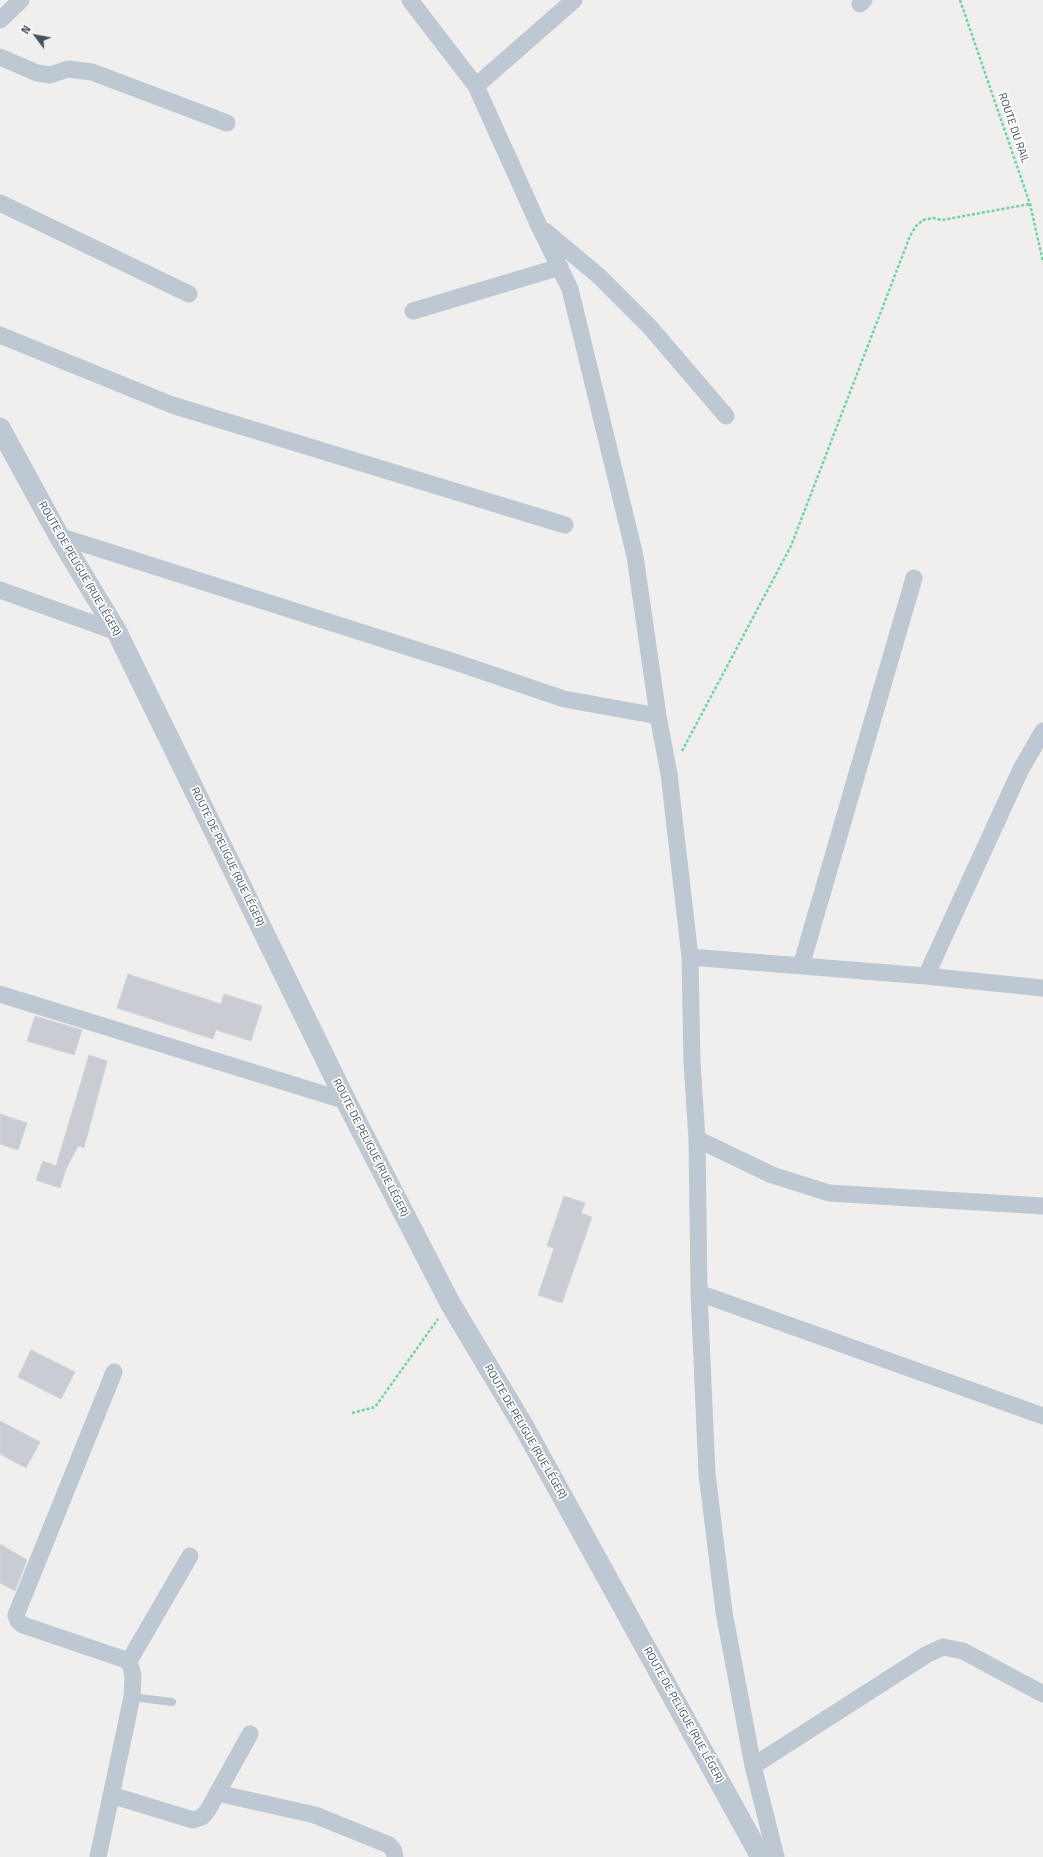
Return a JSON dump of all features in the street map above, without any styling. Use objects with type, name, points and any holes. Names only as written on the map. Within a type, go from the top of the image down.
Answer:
[{"type":"street","points":[[0,20],[21,0]]},
{"type":"street","points":[[410,0],[476,86],[539,226],[570,289],[635,556],[658,716],[669,774],[690,958],[692,1063],[697,1139],[699,1293],[707,1474],[724,1612],[753,1766],[776,1857]]},
{"type":"street","points":[[476,86],[574,0]]},
{"type":"street","points":[[0,57],[36,73],[50,75],[68,69],[92,72],[227,123]]},
{"type":"street","points":[[0,203],[189,294]]},
{"type":"street","points":[[539,226],[600,277],[649,326],[726,416]]},
{"type":"street","points":[[413,311],[560,267]]},
{"type":"street","points":[[0,336],[172,405],[565,525]]},
{"type":"street","name":"ROUTE DE PELIGUE (RUE LÉGER)","points":[[0,428],[59,536],[117,632],[346,1101],[450,1303],[524,1427],[761,1857]]},
{"type":"street","points":[[59,536],[461,664],[564,699],[658,716]]},
{"type":"street","points":[[801,966],[914,578]]},
{"type":"street","points":[[0,590],[117,632]]},
{"type":"street","points":[[926,976],[1021,769],[1043,731]]},
{"type":"street","points":[[690,958],[926,976],[1043,988]]},
{"type":"street","points":[[0,994],[346,1101]]},
{"type":"street","points":[[697,1139],[772,1175],[829,1193],[1043,1206]]},
{"type":"street","points":[[699,1293],[1043,1416]]},
{"type":"street","points":[[114,1372],[16,1615],[18,1621],[23,1625],[129,1661]]},
{"type":"street","points":[[98,1857],[132,1698],[133,1675],[129,1661],[190,1556]]},
{"type":"street","points":[[753,1766],[926,1655],[943,1647],[962,1651],[1043,1694]]},
{"type":"street","points":[[111,1795],[193,1820],[202,1817],[208,1810],[250,1734]]},
{"type":"street","points":[[217,1793],[315,1815],[389,1845],[394,1851],[395,1857]]},
{"type":"lane","points":[[132,1698],[172,1702]]},
{"type":"path","name":"ROUTE DU RAIL","points":[[960,0],[1030,204],[1043,262]]},
{"type":"path","points":[[669,774],[791,546],[910,236],[916,226],[923,220],[933,218],[942,220],[1030,204]]},
{"type":"path","points":[[352,1414],[375,1407],[450,1303]]},
{"type":"building","points":[[128,974],[221,1004],[224,994],[262,1006],[251,1041],[216,1030],[213,1039],[117,1008]]},
{"type":"building","points":[[35,1016],[82,1030],[74,1055],[27,1041]]},
{"type":"building","points":[[89,1055],[107,1061],[84,1148],[78,1146],[66,1169],[60,1188],[36,1180],[43,1161],[56,1166]]},
{"type":"building","points":[[0,1114],[27,1123],[18,1150],[0,1144]]},
{"type":"building","points":[[564,1196],[585,1203],[581,1213],[592,1217],[562,1303],[538,1295],[554,1248],[547,1246]]},
{"type":"building","points":[[31,1350],[75,1372],[61,1399],[18,1377]]},
{"type":"building","points":[[0,1421],[40,1442],[26,1468],[0,1454]]},
{"type":"building","points":[[0,1544],[27,1560],[15,1591],[0,1583]]}]
